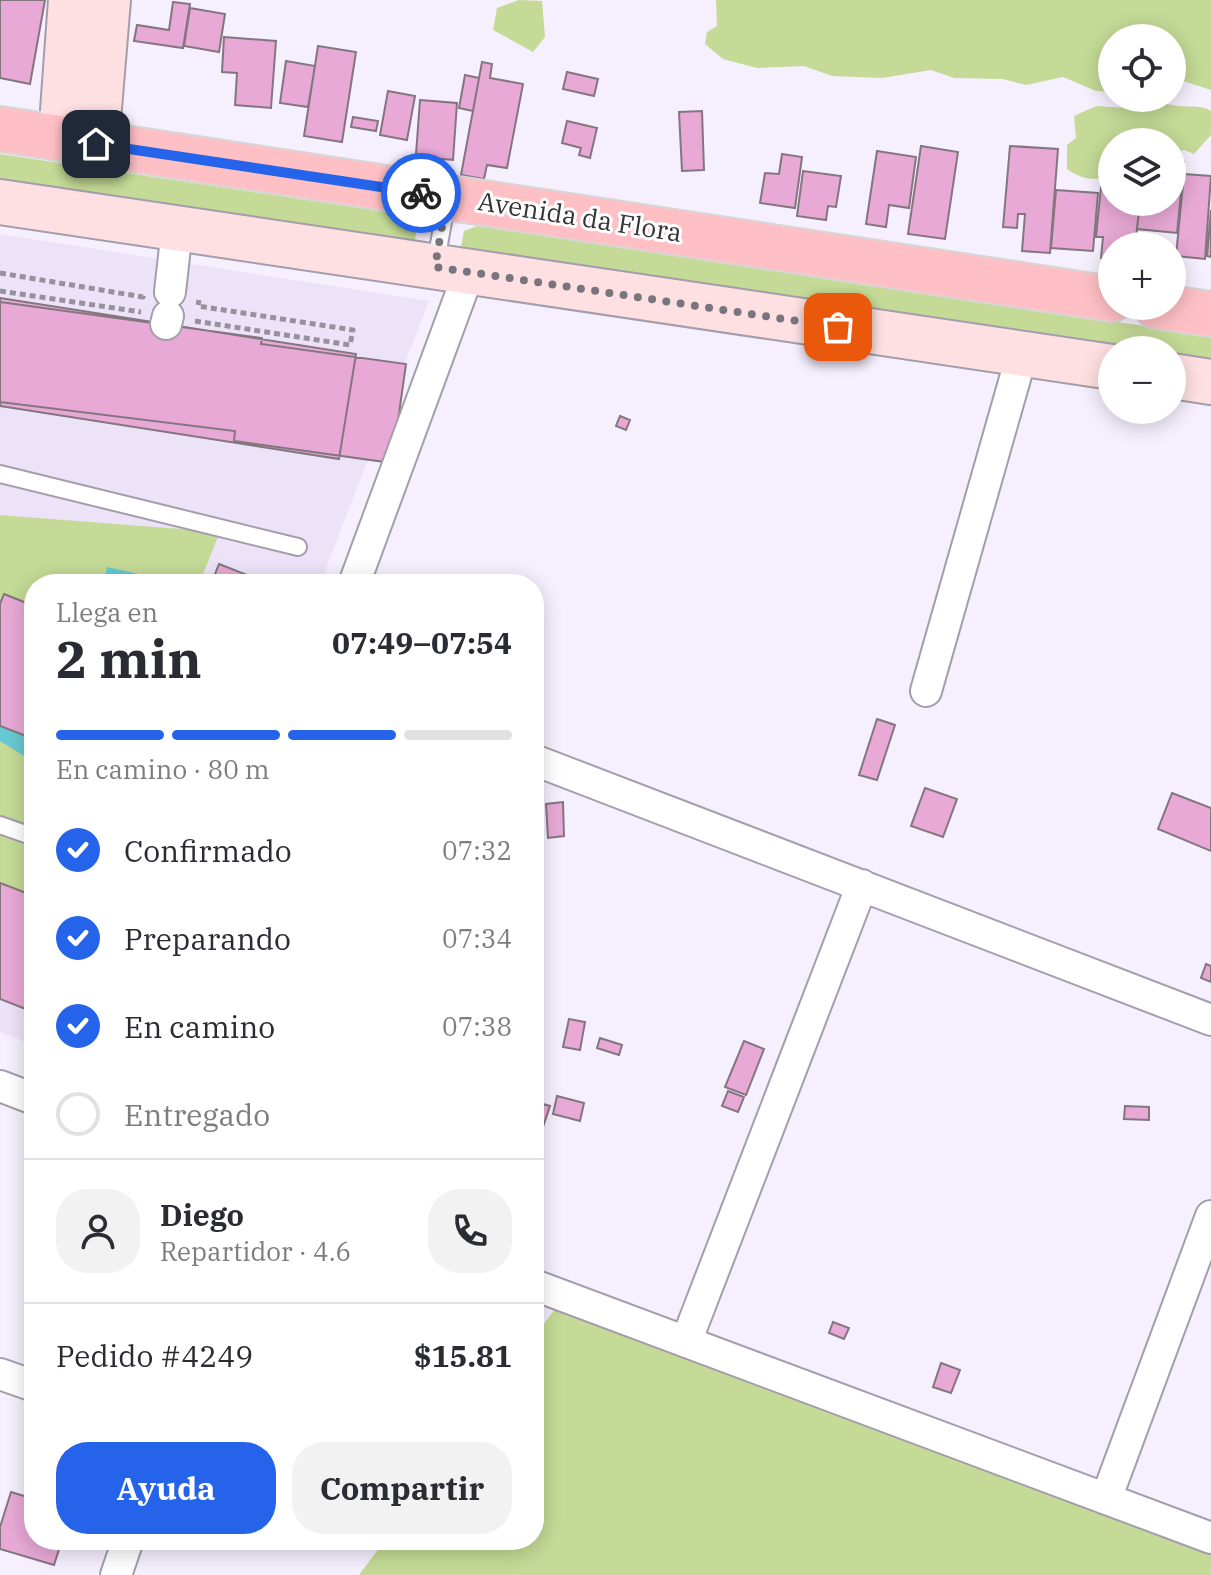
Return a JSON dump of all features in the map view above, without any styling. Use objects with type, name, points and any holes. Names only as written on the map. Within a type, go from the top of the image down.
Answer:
[{"type":"main road","name":"Avenida da Flora","points":[[0,129],[1098,297]]},
{"type":"main road","points":[[1186,310],[1211,314]]},
{"type":"street","points":[[71,0],[79,141]]},
{"type":"street","points":[[79,141],[108,0]]},
{"type":"street","points":[[0,202],[1098,365]]},
{"type":"street","points":[[169,304],[177,229]]},
{"type":"street","points":[[357,574],[452,269]]},
{"type":"street","points":[[926,691],[1012,401],[1022,354]]},
{"type":"street","points":[[1186,378],[1211,382]]},
{"type":"street","points":[[544,764],[1211,1020]]},
{"type":"street","points":[[686,1342],[862,885]]},
{"type":"street","points":[[0,1086],[24,1095]]},
{"type":"street","points":[[1106,1499],[1211,1216]]},
{"type":"street","points":[[544,1289],[1211,1538]]},
{"type":"street","points":[[0,1374],[24,1382]]},
{"type":"street","points":[[116,1575],[125,1550]]},
{"type":"lane","points":[[447,197],[452,269]]},
{"type":"lane","points":[[0,474],[298,547]]},
{"type":"lane","points":[[0,825],[24,833]]},
{"type":"path","points":[[0,273],[143,297],[169,304],[350,345],[353,330],[198,306],[169,304],[0,291]]},
{"type":"shaded area","points":[[0,234],[429,301],[324,574],[24,574],[24,1041],[0,1032]]},
{"type":"green space","points":[[519,0],[542,1],[545,37],[533,52],[493,30],[497,8]]},
{"type":"green space","points":[[716,0],[1211,0],[1211,90],[1186,82],[1186,24],[1098,24],[1098,91],[1063,77],[1026,85],[1003,79],[954,78],[931,70],[882,78],[832,76],[804,66],[757,68],[723,59],[705,44],[707,32],[717,26]]},
{"type":"green space","points":[[1096,106],[1098,112],[1186,112],[1186,106],[1206,108],[1211,111],[1211,135],[1194,154],[1186,151],[1186,128],[1098,128],[1098,179],[1090,179],[1067,169],[1067,145],[1076,138],[1074,116]]},
{"type":"green space","points":[[0,154],[407,215],[417,227],[415,240],[404,243],[0,183]]},
{"type":"green space","points":[[477,226],[1211,336],[1211,363],[1186,359],[1186,336],[1098,336],[1098,346],[470,254],[461,246],[464,231]]},
{"type":"green space","points":[[0,515],[220,532],[203,574],[24,574],[24,892],[0,883]]},
{"type":"green space","points":[[557,1306],[1211,1550],[1211,1575],[359,1575],[378,1550],[544,1550],[544,1324]]},
{"type":"water","points":[[107,567],[139,574],[106,574]]},
{"type":"water","points":[[24,684],[24,756],[0,741],[0,728]]},
{"type":"building","points":[[0,0],[45,0],[30,84],[0,78]]},
{"type":"building","points":[[173,2],[190,4],[183,48],[134,41],[137,25],[169,30]]},
{"type":"building","points":[[190,8],[225,14],[219,52],[184,46]]},
{"type":"building","points":[[224,37],[276,41],[271,108],[235,105],[237,73],[222,72]]},
{"type":"building","points":[[318,46],[356,52],[342,142],[304,136]]},
{"type":"building","points":[[286,61],[315,66],[308,107],[280,103]]},
{"type":"building","points":[[482,62],[492,64],[490,78],[523,84],[507,168],[487,165],[484,179],[461,175]]},
{"type":"building","points":[[567,72],[598,79],[594,96],[563,89]]},
{"type":"building","points":[[465,75],[479,78],[473,111],[459,108]]},
{"type":"building","points":[[388,91],[415,96],[407,140],[380,135]]},
{"type":"building","points":[[420,100],[457,103],[453,160],[431,158],[430,170],[415,168]]},
{"type":"building","points":[[702,111],[704,170],[682,171],[679,112]]},
{"type":"building","points":[[353,117],[378,121],[376,131],[351,127]]},
{"type":"building","points":[[567,121],[597,128],[590,158],[579,155],[581,148],[562,143]]},
{"type":"building","points":[[921,146],[958,152],[945,239],[908,234]]},
{"type":"building","points":[[1010,146],[1058,149],[1050,253],[1022,251],[1025,214],[1018,214],[1017,228],[1003,227]]},
{"type":"building","points":[[877,151],[916,157],[909,208],[889,205],[886,227],[866,224]]},
{"type":"building","points":[[782,154],[802,157],[795,208],[760,203],[765,173],[779,174]]},
{"type":"building","points":[[803,171],[841,176],[836,207],[828,206],[826,220],[797,216]]},
{"type":"building","points":[[1186,174],[1211,176],[1205,259],[1186,257],[1186,232],[1178,232],[1180,216],[1186,216]]},
{"type":"building","points":[[1056,190],[1098,193],[1093,251],[1051,248]]},
{"type":"building","points":[[1211,210],[1211,257],[1207,256]]},
{"type":"building","points":[[1098,216],[1138,216],[1137,232],[1098,232],[1096,237]]},
{"type":"building","points":[[1138,216],[1179,216],[1177,232],[1137,229]]},
{"type":"building","points":[[0,298],[356,354],[339,459],[0,406]]},
{"type":"building","points":[[0,302],[262,338],[261,344],[406,364],[392,463],[234,441],[235,431],[0,402]]},
{"type":"building","points":[[620,416],[630,420],[626,430],[616,426]]},
{"type":"building","points":[[219,564],[244,574],[215,574]]},
{"type":"building","points":[[4,594],[24,602],[24,735],[0,726],[0,604]]},
{"type":"building","points":[[877,719],[895,725],[877,780],[859,775]]},
{"type":"building","points":[[925,788],[957,799],[943,837],[911,826]]},
{"type":"building","points":[[1172,793],[1211,808],[1211,851],[1158,829]]},
{"type":"building","points":[[563,802],[564,836],[548,838],[546,804]]},
{"type":"building","points":[[0,883],[24,892],[24,1008],[0,999]]},
{"type":"building","points":[[1206,964],[1211,966],[1211,982],[1201,978]]},
{"type":"building","points":[[569,1019],[585,1022],[580,1050],[563,1047]]},
{"type":"building","points":[[600,1038],[622,1045],[619,1055],[597,1048]]},
{"type":"building","points":[[744,1041],[764,1049],[746,1095],[725,1087]]},
{"type":"building","points":[[728,1091],[744,1097],[738,1112],[722,1106]]},
{"type":"building","points":[[557,1096],[584,1103],[580,1121],[553,1114]]},
{"type":"building","points":[[544,1104],[550,1106],[544,1124]]},
{"type":"building","points":[[1125,1106],[1149,1107],[1149,1120],[1124,1119]]},
{"type":"building","points":[[833,1322],[849,1328],[844,1339],[829,1333]]},
{"type":"building","points":[[941,1363],[960,1370],[951,1393],[933,1387]]},
{"type":"building","points":[[11,1492],[24,1496],[24,1550],[59,1550],[54,1565],[0,1549],[0,1527]]},
{"type":"way so far","points":[[421,193],[447,197],[435,267],[838,327]]},
{"type":"route","points":[[96,144],[421,193]]}]
